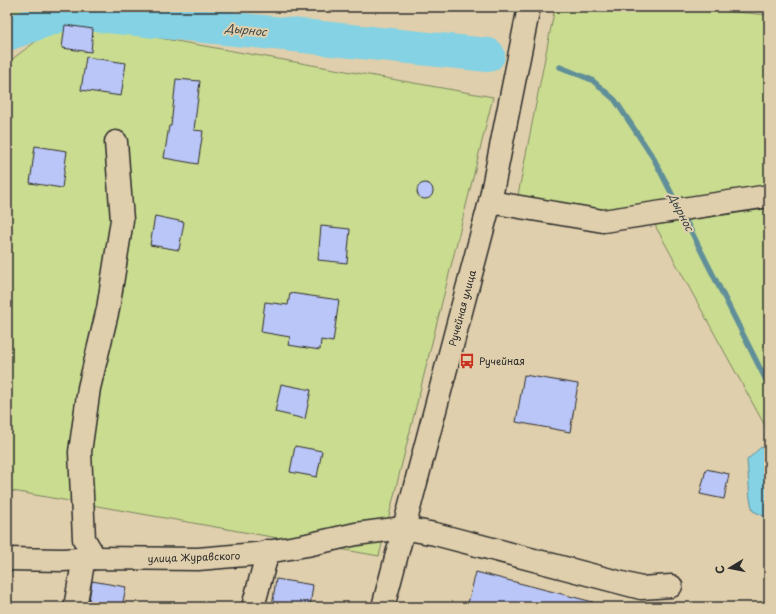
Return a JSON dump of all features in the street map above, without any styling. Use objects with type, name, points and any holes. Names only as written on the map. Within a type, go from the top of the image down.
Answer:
[{"type":"street","name":"Ручейная улица","points":[[383,607],[490,202],[529,7]]},
{"type":"street","points":[[75,607],[90,558],[84,539],[80,452],[89,388],[108,309],[122,220],[116,142]]},
{"type":"street","points":[[490,202],[603,221],[769,196]]},
{"type":"street","name":"улица Журавского","points":[[7,560],[63,560],[90,558],[198,559],[256,554],[356,534],[403,528],[435,534],[641,588],[671,586]]},
{"type":"street","points":[[253,607],[268,551]]},
{"type":"green space","points":[[7,7],[58,7],[52,20],[7,48]]},
{"type":"green space","points":[[555,7],[681,7],[769,15],[769,433],[645,207],[604,213],[557,207],[518,195]]},
{"type":"green space","points":[[63,21],[493,97],[379,556],[7,490],[7,63]]},
{"type":"water","points":[[761,447],[769,452],[769,516],[766,517],[753,511],[750,499],[747,460]]},
{"type":"building","points":[[65,25],[93,29],[91,52],[62,48]]},
{"type":"building","points":[[86,57],[126,63],[121,96],[81,90]]},
{"type":"building","points":[[176,79],[200,81],[194,130],[203,131],[198,164],[164,158],[169,126],[171,126]]},
{"type":"building","points":[[35,146],[67,151],[62,188],[30,183]]},
{"type":"building","points":[[422,183],[428,183],[433,188],[431,197],[428,199],[422,199],[417,194],[417,188]]},
{"type":"building","points":[[155,216],[184,222],[179,250],[150,245]]},
{"type":"building","points":[[321,226],[350,229],[347,263],[318,260]]},
{"type":"building","points":[[290,293],[339,300],[333,342],[321,340],[320,350],[288,345],[290,337],[261,332],[265,302],[288,305]]},
{"type":"building","points":[[524,375],[578,384],[570,432],[516,422]]},
{"type":"building","points":[[281,384],[311,390],[305,419],[275,412]]},
{"type":"building","points":[[295,446],[322,451],[317,477],[290,472]]},
{"type":"building","points":[[706,469],[729,474],[724,499],[700,494]]},
{"type":"building","points":[[476,572],[593,602],[592,607],[467,607]]},
{"type":"building","points":[[276,579],[313,585],[310,607],[272,607]]},
{"type":"building","points":[[92,581],[126,587],[122,607],[88,607]]},
{"type":"waterway","name":"Дырнос","points":[[7,34],[68,12],[488,55]]},
{"type":"waterway","name":"Дырнос","points":[[560,67],[592,80],[615,100],[654,159],[678,206]]},
{"type":"waterway","name":"Дырнос","points":[[682,213],[769,386]]},
{"type":"place","name":"Ручейная","points":[[467,361]]}]
